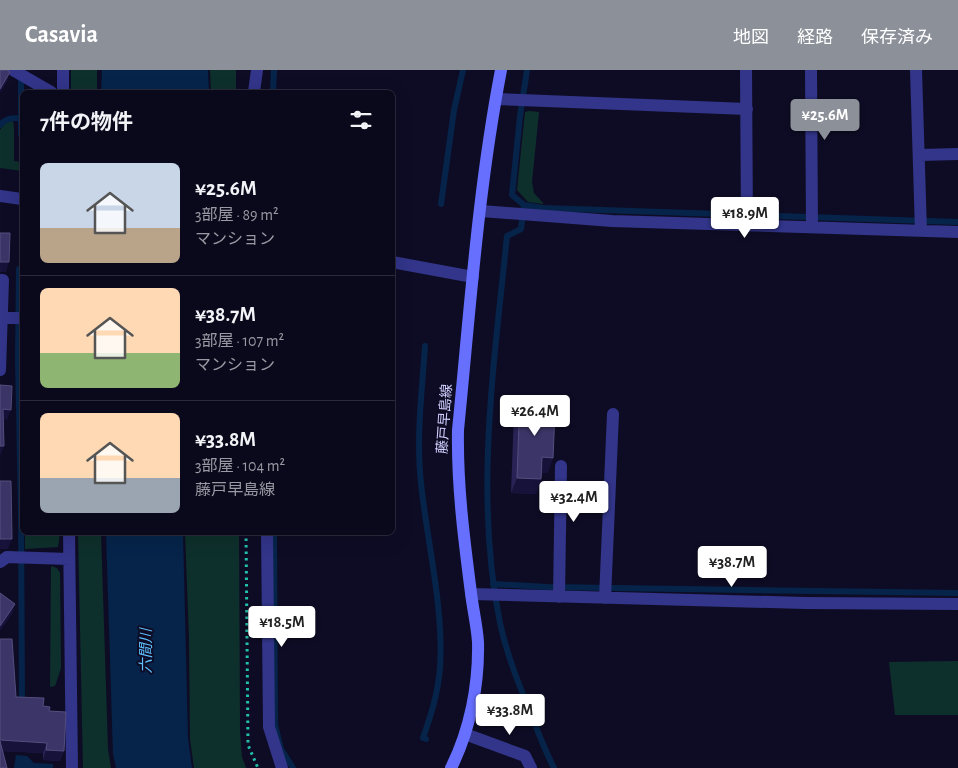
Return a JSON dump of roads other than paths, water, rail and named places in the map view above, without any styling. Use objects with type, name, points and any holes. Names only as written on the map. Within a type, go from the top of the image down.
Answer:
[{"type":"main road","name":"藤戸早島線","points":[[450,768],[465,734],[473,702],[476,677],[478,642],[457,464],[458,430],[473,277],[501,70]]},
{"type":"street","points":[[13,70],[47,90]]},
{"type":"street","points":[[63,70],[64,90]]},
{"type":"street","points":[[254,90],[257,70]]},
{"type":"street","points":[[746,70],[747,219]]},
{"type":"street","points":[[811,70],[812,221]]},
{"type":"street","points":[[916,70],[921,225]]},
{"type":"street","points":[[496,99],[747,109]]},
{"type":"street","points":[[920,155],[958,154]]},
{"type":"street","points":[[0,196],[20,199]]},
{"type":"street","points":[[481,211],[612,221],[747,219],[921,225],[958,232]]},
{"type":"street","points":[[395,263],[473,277]]},
{"type":"street","points":[[0,280],[3,280],[12,318],[0,370]]},
{"type":"street","points":[[605,591],[613,414]]},
{"type":"street","points":[[559,590],[561,466]]},
{"type":"street","points":[[69,535],[72,768]]},
{"type":"street","points":[[267,535],[270,727],[282,768]]},
{"type":"street","points":[[5,559],[69,559]]},
{"type":"street","points":[[471,594],[505,596],[559,590],[805,603],[958,604]]},
{"type":"street","points":[[465,734],[525,756],[531,768]]},
{"type":"water","points":[[102,70],[208,70],[209,90],[101,90]]},
{"type":"water","name":"六間川","points":[[106,535],[183,535],[188,738],[192,768],[116,768],[113,754]]},
{"type":"water","points":[[16,755],[27,756],[34,763],[53,764],[53,768],[14,768]]},
{"type":"waterway","points":[[273,90],[274,70]]},
{"type":"waterway","points":[[441,204],[454,110],[463,70]]},
{"type":"waterway","points":[[527,70],[512,195],[524,205],[521,229],[507,236],[492,381],[487,478],[488,527],[492,575],[500,623],[509,656],[554,768]]},
{"type":"waterway","points":[[21,75],[21,90]]},
{"type":"waterway","points":[[0,125],[9,119],[20,118]]},
{"type":"waterway","points":[[524,205],[543,208],[958,222]]},
{"type":"waterway","points":[[19,269],[20,460]]},
{"type":"waterway","points":[[425,346],[419,449],[421,483],[440,622],[441,645],[438,686],[423,738],[426,739]]},
{"type":"waterway","points":[[21,535],[22,704]]},
{"type":"waterway","points":[[274,535],[275,725],[281,749],[293,768]]},
{"type":"waterway","points":[[493,584],[547,587],[958,593]]}]
